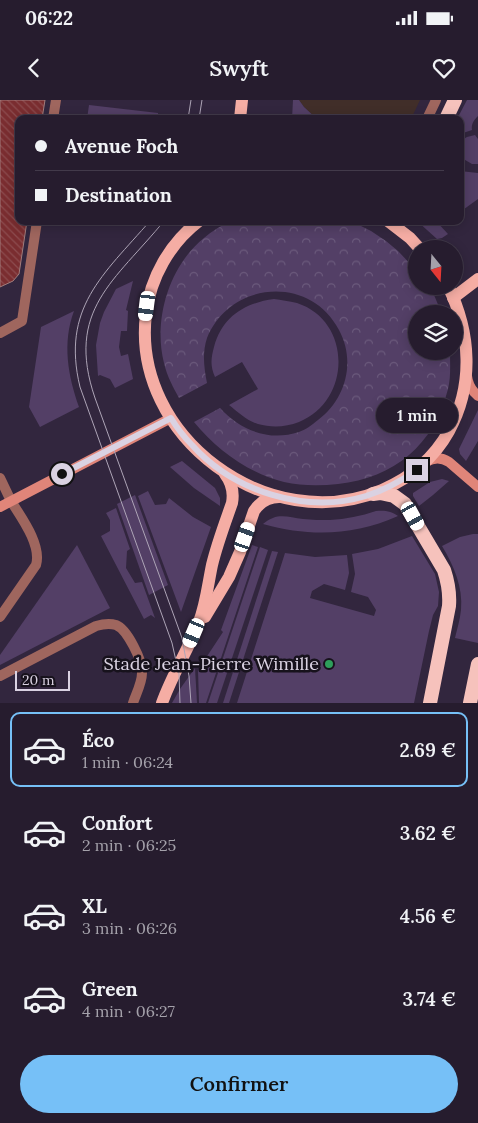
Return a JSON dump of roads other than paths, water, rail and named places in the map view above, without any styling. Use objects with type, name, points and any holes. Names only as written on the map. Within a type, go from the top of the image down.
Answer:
[{"type":"highway","points":[[448,115],[454,100]]},
{"type":"highway","points":[[373,494],[380,493],[394,496],[405,504],[444,570],[448,582],[449,606],[430,703]]},
{"type":"highway","points":[[470,703],[478,664]]},
{"type":"main road","points":[[240,115],[242,100]]},
{"type":"main road","points":[[195,225],[176,244],[154,280],[144,326],[144,346],[153,384],[171,418],[193,446],[224,472],[250,487],[300,501],[333,502],[373,494],[401,481],[433,458],[444,459],[449,462],[478,487]]},
{"type":"main road","points":[[393,225],[412,240]]},
{"type":"main road","points":[[463,286],[478,279]]},
{"type":"main road","points":[[451,295],[462,321],[465,336],[469,385],[478,396]]},
{"type":"main road","points":[[423,464],[437,449],[453,424],[462,399],[467,373]]},
{"type":"main road","points":[[0,507],[171,418]]},
{"type":"main road","points":[[162,703],[200,621],[206,599],[217,544],[233,496],[231,484],[224,472]]},
{"type":"main road","points":[[189,644],[228,577],[240,552],[254,511],[265,500],[272,497],[281,497]]},
{"type":"street","points":[[54,115],[56,100]]},
{"type":"street","points":[[429,115],[436,100]]},
{"type":"street","points":[[0,333],[22,321],[37,225]]},
{"type":"street","points":[[0,478],[34,541],[38,559],[0,617]]},
{"type":"street","points":[[0,676],[96,626],[116,625],[126,633],[141,664],[141,678],[132,703]]},
{"type":"tram line","points":[[189,115],[191,100]]},
{"type":"tram line","points":[[200,115],[202,100]]},
{"type":"tram line","points":[[147,225],[102,276],[90,295],[81,314],[76,335],[76,359],[80,387],[172,643],[179,674],[180,703]]},
{"type":"tram line","points":[[161,225],[113,280],[100,299],[91,319],[86,342],[87,368],[95,398],[182,638],[189,676],[191,703]]},
{"type":"place","name":"Stade Jean-Pierre Wimille","points":[[329,664]]}]
